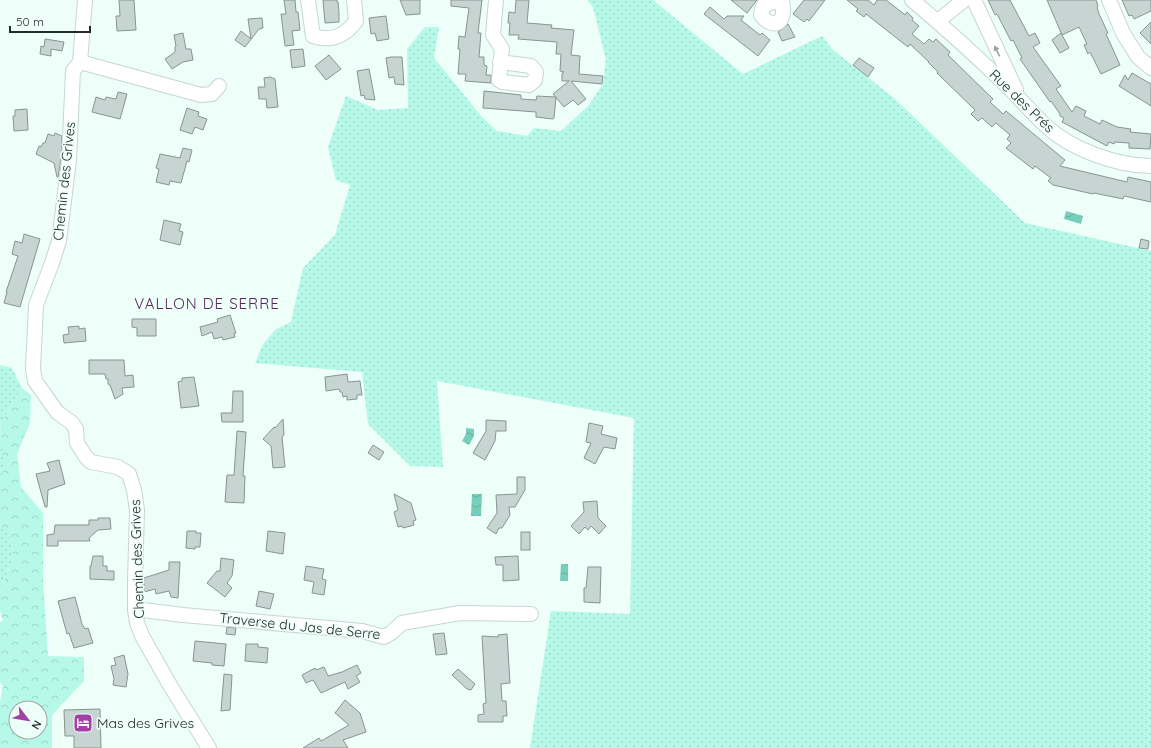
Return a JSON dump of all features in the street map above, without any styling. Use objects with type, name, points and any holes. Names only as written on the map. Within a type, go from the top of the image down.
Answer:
[{"type":"street","name":"Chemin des Grives","points":[[85,0],[80,62],[73,71],[69,160],[59,241],[36,305],[33,369],[35,381],[57,412],[76,429],[77,443],[86,457],[91,462],[118,467],[129,474],[138,510],[135,609],[137,623],[142,636],[171,687],[209,748]]},
{"type":"street","points":[[308,0],[313,36],[322,39],[340,36],[351,28],[356,21],[354,0]]},
{"type":"street","points":[[496,0],[494,35],[502,49],[500,62]]},
{"type":"street","name":"Rue des Prés","points":[[912,0],[938,21],[1021,99],[1045,126],[1082,149],[1110,160],[1151,166]]},
{"type":"street","points":[[938,21],[964,0]]},
{"type":"street","points":[[974,0],[1021,99]]},
{"type":"street","points":[[1109,0],[1123,33],[1138,57],[1151,68]]},
{"type":"street","points":[[80,62],[201,95],[212,94],[219,86]]},
{"type":"street","name":"Traverse du Jas de Serre","points":[[135,609],[362,631],[384,637],[402,623],[460,612],[531,614]]},
{"type":"green space","points":[[587,0],[653,0],[743,74],[822,36],[833,50],[894,98],[1025,223],[1151,251],[1151,748],[530,748],[551,611],[630,614],[634,418],[437,381],[443,467],[410,466],[368,424],[362,372],[255,363],[263,344],[276,329],[291,322],[303,268],[335,235],[350,185],[336,180],[328,147],[346,96],[378,110],[408,108],[407,49],[425,27],[439,27],[434,58],[482,117],[497,131],[527,136],[534,128],[561,131],[589,105],[603,84],[606,60],[593,7]]},
{"type":"green space","points":[[0,365],[12,368],[22,388],[0,424]]},
{"type":"green space","points":[[22,388],[31,395],[30,423],[17,454],[21,487],[43,513],[43,581],[48,656],[84,657],[84,681],[52,715],[52,748],[0,748],[0,702],[3,686],[0,682],[0,622],[3,621],[0,611],[0,591],[13,558],[10,536],[0,525],[0,478],[4,470],[0,424]]},
{"type":"green space","points":[[0,427],[5,471],[0,478]]},
{"type":"green space","points":[[0,525],[10,536],[13,558],[0,591]]},
{"type":"water","points":[[1066,211],[1083,216],[1081,224],[1064,219]]},
{"type":"water","points":[[466,428],[474,429],[474,436],[469,445],[462,441],[466,434]]},
{"type":"water","points":[[472,494],[482,494],[481,516],[471,516]]},
{"type":"water","points":[[561,564],[568,564],[568,581],[560,581]]},
{"type":"building","points":[[119,0],[134,0],[136,30],[117,31],[116,16],[120,16]]},
{"type":"building","points":[[284,0],[295,0],[296,12],[298,12],[300,30],[292,31],[294,45],[285,46],[281,14],[286,14]]},
{"type":"building","points":[[323,0],[337,0],[339,22],[325,23]]},
{"type":"building","points":[[400,0],[420,0],[420,14],[406,15]]},
{"type":"building","points":[[451,0],[482,0],[478,33],[481,33],[479,57],[484,57],[484,65],[487,66],[486,75],[491,75],[491,83],[465,81],[466,74],[458,74],[460,49],[458,49],[459,36],[465,37],[469,8],[451,6]]},
{"type":"building","points":[[516,0],[529,0],[527,23],[552,25],[551,28],[574,30],[571,55],[580,56],[579,74],[603,76],[602,84],[571,81],[586,99],[578,105],[573,100],[564,107],[553,94],[569,81],[562,81],[562,73],[564,72],[560,71],[561,54],[556,54],[557,42],[518,39],[519,35],[509,35],[509,12],[515,13]]},
{"type":"building","points":[[731,0],[757,0],[747,13]]},
{"type":"building","points":[[804,0],[825,0],[809,21],[807,19],[804,22],[793,14]]},
{"type":"building","points":[[847,0],[868,0],[874,5],[877,0],[886,0],[905,15],[907,12],[913,18],[912,20],[919,26],[912,34],[924,44],[929,39],[933,42],[936,39],[950,52],[948,55],[993,99],[990,102],[1003,114],[1006,111],[1065,160],[1060,166],[1127,182],[1128,177],[1151,182],[1151,202],[1124,196],[1123,199],[1093,194],[1053,185],[1048,181],[1051,178],[1035,166],[1033,169],[1006,148],[1011,143],[1007,139],[1010,135],[996,123],[992,127],[982,118],[978,121],[971,114],[975,110],[910,44],[908,47],[866,14],[864,17],[856,11],[858,9]]},
{"type":"building","points":[[988,0],[1010,0],[1029,36],[1035,33],[1040,43],[1033,47],[1061,86],[1056,89],[1072,112],[1076,106],[1086,111],[1084,116],[1100,124],[1102,120],[1117,127],[1131,129],[1130,132],[1151,134],[1150,149],[1129,148],[1129,143],[1115,142],[1114,144],[1109,142],[1107,146],[1062,122],[1064,118],[1060,116],[1051,101],[1050,102],[1020,59],[1022,58],[1013,40],[1011,41],[997,14],[995,15]]},
{"type":"building","points":[[1047,0],[1096,0],[1099,14],[1108,33],[1106,34],[1120,65],[1101,74],[1090,52],[1088,54],[1084,45],[1087,44],[1079,27],[1062,35]]},
{"type":"building","points":[[1122,0],[1151,0],[1151,11],[1134,19],[1132,15],[1129,16]]},
{"type":"building","points":[[710,7],[724,19],[727,16],[744,16],[741,20],[760,35],[762,33],[770,40],[758,56],[704,14]]},
{"type":"building","points":[[386,16],[389,39],[377,41],[375,33],[371,34],[369,18]]},
{"type":"building","points":[[262,18],[263,28],[259,29],[245,47],[235,40],[241,31],[251,39],[248,19]]},
{"type":"building","points":[[1151,22],[1151,44],[1140,33]]},
{"type":"building","points":[[788,24],[795,37],[782,41],[778,32]]},
{"type":"building","points":[[183,33],[186,49],[191,49],[193,60],[183,62],[172,69],[165,59],[175,52],[176,46],[174,35]]},
{"type":"building","points":[[1061,33],[1069,48],[1060,53],[1052,40]]},
{"type":"building","points":[[45,39],[64,42],[62,51],[51,49],[51,56],[40,54],[41,46],[44,47]]},
{"type":"building","points":[[303,49],[305,66],[292,68],[290,50]]},
{"type":"building","points":[[329,55],[341,69],[326,80],[315,66]]},
{"type":"building","points":[[402,57],[404,85],[395,84],[394,77],[389,78],[386,58]]},
{"type":"building","points":[[859,58],[874,68],[868,77],[853,65]]},
{"type":"building","points":[[369,69],[375,100],[365,99],[364,95],[361,96],[357,71]]},
{"type":"building","points":[[1132,73],[1151,84],[1151,106],[1119,86],[1125,75],[1128,80]]},
{"type":"building","points":[[270,77],[275,79],[278,107],[267,108],[266,99],[259,99],[258,87],[265,87],[264,78]]},
{"type":"building","points":[[484,91],[521,95],[521,99],[536,100],[537,96],[556,97],[554,118],[536,117],[536,112],[483,108]]},
{"type":"building","points":[[118,92],[127,94],[120,119],[92,112],[96,97],[105,100],[106,97],[116,99]]},
{"type":"building","points":[[187,108],[199,112],[198,116],[207,119],[203,130],[195,127],[192,134],[180,130]]},
{"type":"building","points":[[27,109],[28,130],[14,131],[13,116],[15,116],[15,110]]},
{"type":"building","points":[[55,133],[62,136],[61,159],[58,177],[54,163],[36,154],[39,146],[41,147],[43,143],[45,143],[48,134],[54,136]]},
{"type":"building","points":[[183,148],[192,150],[189,162],[187,161],[181,183],[170,181],[169,185],[156,182],[159,169],[156,168],[160,154],[180,158]]},
{"type":"building","points":[[164,220],[181,224],[179,231],[183,232],[180,245],[160,240]]},
{"type":"building","points":[[24,234],[40,239],[20,307],[4,303],[6,292],[18,256],[12,254],[15,241],[22,243]]},
{"type":"building","points":[[1141,239],[1149,241],[1148,249],[1139,248]]},
{"type":"building","points":[[230,315],[236,333],[234,333],[235,337],[223,340],[222,337],[214,339],[212,332],[202,336],[200,327],[218,322],[217,319]]},
{"type":"building","points":[[132,319],[156,319],[156,336],[137,336],[137,328],[132,327]]},
{"type":"building","points":[[79,326],[79,329],[85,328],[86,341],[64,343],[63,335],[69,334],[68,327]]},
{"type":"building","points":[[89,360],[124,360],[125,376],[133,375],[134,387],[122,388],[123,394],[115,399],[105,374],[89,374]]},
{"type":"building","points":[[347,374],[348,382],[360,381],[362,395],[357,395],[357,399],[347,400],[347,396],[343,397],[342,392],[340,392],[339,389],[326,391],[325,377]]},
{"type":"building","points":[[194,377],[199,406],[181,408],[178,382],[182,381],[182,378]]},
{"type":"building","points":[[233,391],[243,391],[243,422],[222,422],[221,413],[232,413]]},
{"type":"building","points":[[283,419],[284,435],[282,437],[285,467],[273,468],[271,446],[263,439]]},
{"type":"building","points":[[486,420],[506,421],[506,431],[496,431],[495,441],[485,460],[473,453],[486,431]]},
{"type":"building","points":[[589,423],[603,426],[601,434],[617,438],[615,449],[604,447],[595,464],[584,458],[591,443],[586,442]]},
{"type":"building","points":[[237,431],[246,432],[243,476],[245,476],[244,503],[225,502],[227,475],[234,475]]},
{"type":"building","points":[[373,445],[384,452],[379,460],[368,453]]},
{"type":"building","points":[[59,460],[65,484],[48,490],[47,507],[45,507],[36,474],[50,471],[47,463]]},
{"type":"building","points":[[517,477],[525,477],[525,490],[515,507],[509,507],[510,515],[502,528],[499,528],[496,534],[487,528],[497,513],[496,495],[517,494]]},
{"type":"building","points":[[394,494],[411,503],[416,520],[413,521],[414,525],[403,528],[402,526],[398,527],[394,512],[398,510]]},
{"type":"building","points":[[597,501],[598,518],[606,526],[599,534],[591,526],[588,530],[585,527],[579,534],[571,526],[584,512],[583,502]]},
{"type":"building","points":[[98,518],[110,518],[111,529],[98,530],[89,538],[90,541],[58,541],[58,546],[47,546],[47,535],[54,534],[55,525],[89,525],[89,520],[98,520]]},
{"type":"building","points":[[187,531],[196,531],[196,533],[201,533],[200,547],[195,547],[195,549],[186,548]]},
{"type":"building","points":[[268,531],[285,533],[283,554],[266,551]]},
{"type":"building","points":[[521,532],[530,532],[530,550],[521,550]]},
{"type":"building","points":[[93,556],[103,556],[103,566],[107,566],[107,571],[114,571],[114,580],[90,579],[90,566]]},
{"type":"building","points":[[518,556],[519,580],[503,581],[503,565],[496,565],[495,557]]},
{"type":"building","points":[[221,558],[234,560],[232,576],[227,583],[232,588],[225,597],[207,583],[217,571],[220,571]]},
{"type":"building","points":[[169,562],[180,562],[178,598],[171,597],[169,591],[156,594],[155,589],[144,592],[144,578],[169,570]]},
{"type":"building","points":[[306,566],[324,569],[322,579],[326,580],[324,595],[312,593],[314,582],[304,580]]},
{"type":"building","points":[[588,567],[601,567],[600,603],[584,602],[584,588],[586,588]]},
{"type":"building","points":[[259,591],[274,594],[270,609],[256,606]]},
{"type":"building","points":[[75,597],[82,624],[85,629],[88,628],[93,643],[74,648],[69,633],[67,634],[58,601]]},
{"type":"building","points":[[227,627],[236,628],[235,635],[226,634]]},
{"type":"building","points":[[444,633],[447,654],[436,655],[433,634]]},
{"type":"building","points":[[507,634],[510,683],[501,684],[502,701],[506,701],[507,716],[503,716],[503,722],[478,722],[478,715],[484,714],[483,704],[486,703],[482,636],[498,637],[498,635]]},
{"type":"building","points":[[195,641],[226,644],[224,666],[193,661]]},
{"type":"building","points":[[246,644],[258,644],[258,647],[268,648],[267,663],[245,661]]},
{"type":"building","points":[[124,655],[128,674],[126,687],[113,685],[114,679],[111,666],[116,665],[114,658]]},
{"type":"building","points":[[357,665],[361,673],[356,676],[360,682],[348,689],[345,682],[321,693],[313,680],[306,683],[302,675],[315,668],[316,670],[324,667],[328,676],[342,672]]},
{"type":"building","points":[[458,669],[475,684],[471,690],[467,689],[452,675]]},
{"type":"building","points":[[224,674],[232,675],[230,710],[221,711]]},
{"type":"building","points":[[345,700],[360,713],[366,732],[343,740],[348,748],[303,748],[319,738],[321,741],[349,725],[335,713]]},
{"type":"building","name":"Mas des Grives","points":[[100,709],[101,748],[74,748],[74,736],[65,736],[64,710]]},
{"type":"place","name":"Mas des Grives","points":[[83,723]]},
{"type":"district","name":"VALLON DE SERRE","points":[[207,304]]}]
